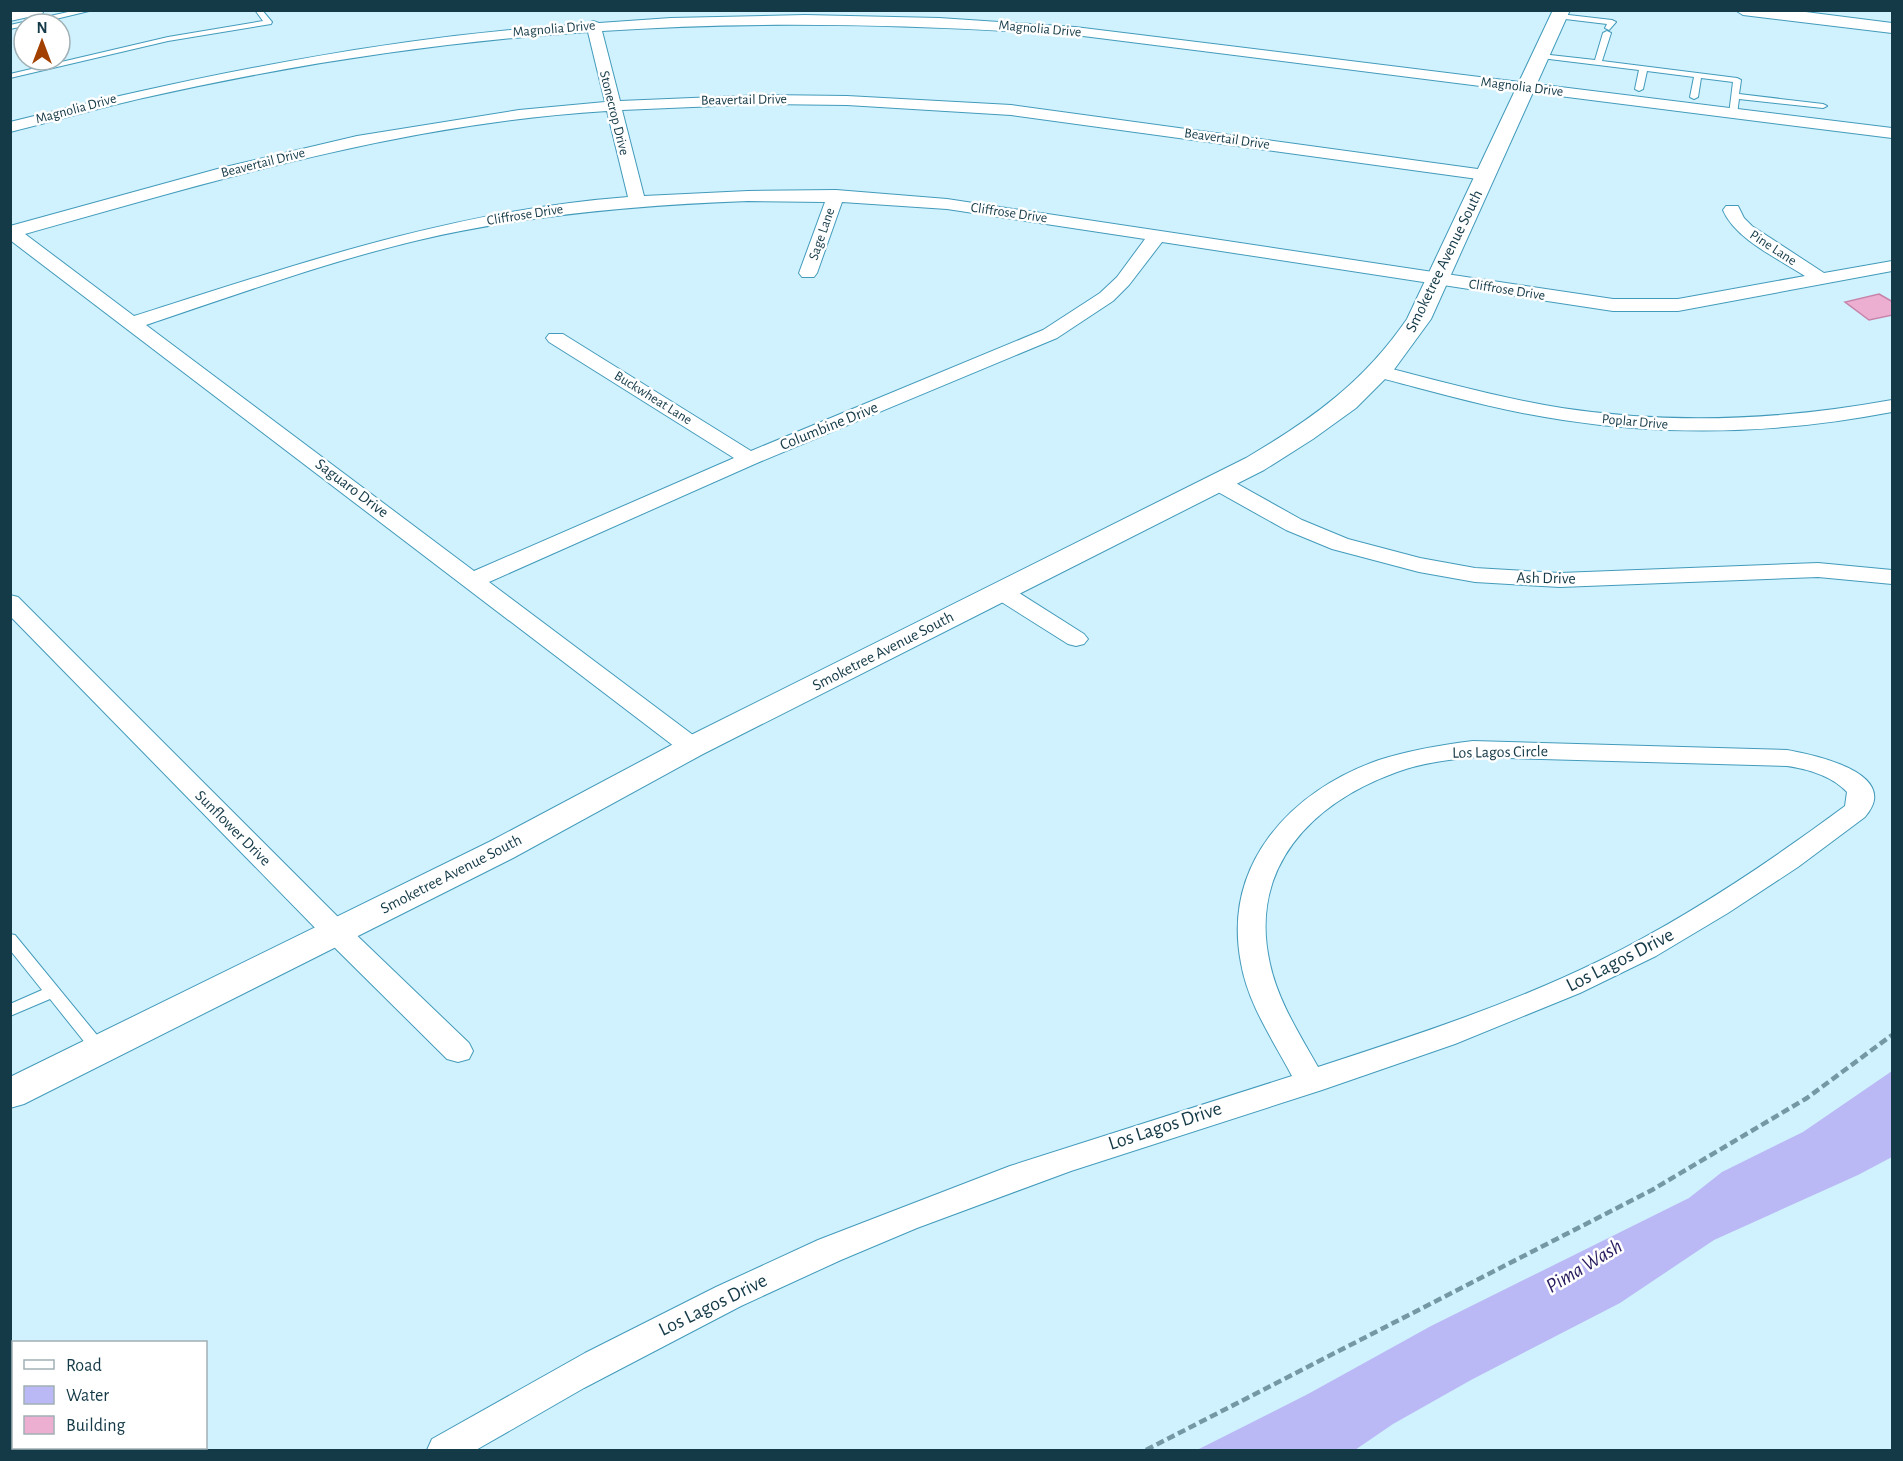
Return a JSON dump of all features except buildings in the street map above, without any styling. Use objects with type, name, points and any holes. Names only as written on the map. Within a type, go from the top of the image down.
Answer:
[{"type":"street","points":[[1743,10],[1893,28]]},
{"type":"street","name":"Smoketree Avenue South","points":[[10,1094],[501,850],[692,747],[1255,464],[1303,436],[1343,407],[1380,372],[1401,348],[1419,319],[1561,13]]},
{"type":"street","name":"Magnolia Drive","points":[[10,127],[136,94],[297,61],[456,38],[593,26],[768,18],[999,25],[1140,39],[1893,134]]},
{"type":"street","name":"Stonecrop Drive","points":[[593,26],[637,200]]},
{"type":"street","name":"Beavertail Drive","points":[[11,232],[226,171],[358,141],[491,119],[612,106],[753,99],[947,104],[1075,117],[1485,175]]},
{"type":"street","name":"Cliffrose Drive","points":[[132,323],[366,249],[418,236],[523,214],[637,200],[737,195],[836,195],[947,204],[1599,304],[1646,306],[1689,303],[1893,266]]},
{"type":"street","name":"Sage Lane","points":[[808,273],[836,195]]},
{"type":"street","name":"Pine Lane","points":[[1732,210],[1736,220],[1746,230],[1821,279]]},
{"type":"street","name":"Saguaro Drive","points":[[11,232],[692,747]]},
{"type":"street","name":"Columbine Drive","points":[[474,580],[750,459],[1050,334],[1083,315],[1109,295],[1158,236]]},
{"type":"street","name":"Buckwheat Lane","points":[[555,338],[750,459]]},
{"type":"street","name":"Poplar Drive","points":[[1380,372],[1525,407],[1634,423],[1708,427],[1778,424],[1893,406]]},
{"type":"street","name":"Ash Drive","points":[[1217,482],[1294,525],[1340,544],[1391,559],[1466,573],[1560,580],[1818,570],[1893,577]]},
{"type":"street","points":[[1000,591],[1076,639]]},
{"type":"street","name":"Sunflower Drive","points":[[10,602],[336,932],[458,1051]]},
{"type":"street","name":"Los Lagos Circle","points":[[1311,1082],[1261,983],[1251,943],[1252,905],[1262,869],[1281,838],[1307,810],[1341,787],[1402,762],[1473,749],[1781,757],[1832,769],[1845,776],[1857,787]]},
{"type":"street","name":"Los Lagos Drive","points":[[445,1450],[488,1423],[600,1362],[756,1283],[908,1219],[1057,1162],[1238,1102],[1311,1082],[1481,1024],[1574,985],[1658,943],[1764,879],[1856,811],[1862,801],[1857,787]]},
{"type":"lane","points":[[72,13],[90,10]]},
{"type":"lane","points":[[10,76],[168,39],[268,22],[258,10]]},
{"type":"lane","points":[[1561,13],[1612,22],[1598,63]]},
{"type":"lane","points":[[1541,56],[1737,80],[1733,114]]},
{"type":"lane","points":[[1639,89],[1644,68]]},
{"type":"lane","points":[[1694,97],[1698,75]]},
{"type":"lane","points":[[1735,96],[1823,106]]},
{"type":"lane","points":[[10,939],[100,1050]]},
{"type":"lane","points":[[10,1011],[53,992]]},
{"type":"path","points":[[1146,1450],[1652,1190],[1806,1098],[1893,1035]]},
{"type":"water","name":"Pima Wash","points":[[1892,1071],[1892,1157],[1858,1175],[1714,1240],[1620,1303],[1471,1380],[1393,1424],[1355,1450],[1197,1450],[1308,1394],[1431,1326],[1689,1198],[1722,1172],[1803,1132]]}]
